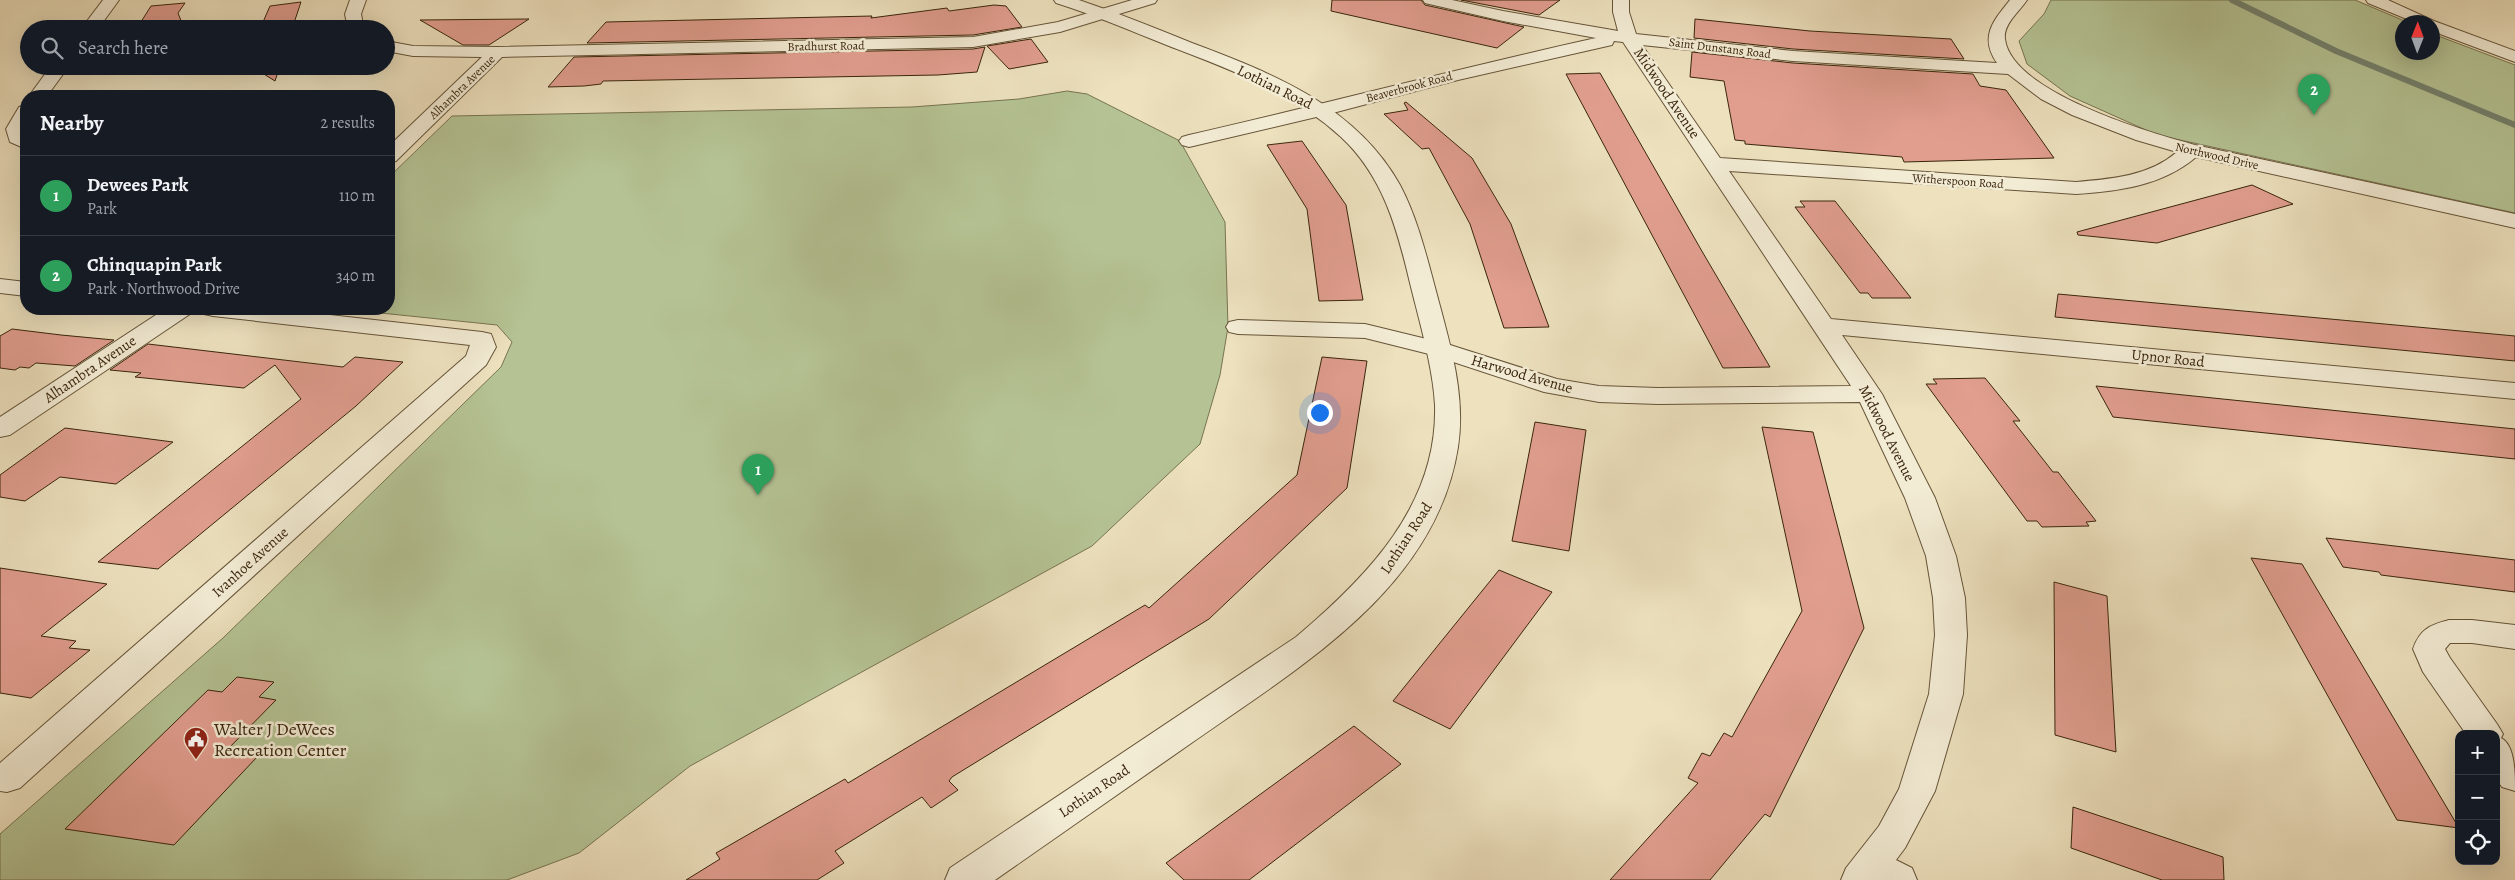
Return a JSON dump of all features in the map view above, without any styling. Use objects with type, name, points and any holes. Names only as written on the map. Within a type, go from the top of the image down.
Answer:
[{"type":"street","points":[[96,20],[111,0]]},
{"type":"street","points":[[353,20],[353,11],[358,0]]},
{"type":"street","name":"Lothian Road","points":[[964,880],[1308,645],[1342,617],[1378,582],[1404,545],[1431,500],[1444,453],[1448,406],[1438,349],[1407,222],[1399,202],[1369,155],[1349,133],[1322,110],[1287,90],[1103,14],[1062,0]]},
{"type":"street","name":"Bradhurst Road","points":[[497,52],[973,42],[1060,27],[1149,0]]},
{"type":"street","name":"Saint Dunstans Road","points":[[1431,0],[1509,17],[1628,37],[1792,57],[2013,70]]},
{"type":"street","name":"Midwood Avenue","points":[[1621,0],[1621,12],[1628,37],[1869,394],[1920,498],[1941,556],[1949,598],[1951,635],[1946,694],[1917,791],[1892,837],[1876,875]]},
{"type":"street","name":"Northwood Drive","points":[[2019,0],[2000,25],[1996,38],[2000,52],[2013,70],[2038,90],[2086,114],[2148,139],[2192,150],[2515,221]]},
{"type":"street","points":[[2374,0],[2410,15]]},
{"type":"street","points":[[2440,28],[2515,57]]},
{"type":"street","name":"Beaverbrook Road","points":[[1189,141],[1574,47],[1628,37]]},
{"type":"street","name":"Alhambra Avenue","points":[[395,48],[413,51],[497,52]]},
{"type":"street","name":"Alhambra Avenue","points":[[395,151],[497,52]]},
{"type":"street","points":[[42,90],[53,75]]},
{"type":"street","points":[[20,121],[16,129],[17,138],[20,140]]},
{"type":"street","name":"Witherspoon Road","points":[[1715,164],[2076,188],[2103,186],[2145,178],[2178,163],[2192,150]]},
{"type":"street","points":[[0,286],[20,288]]},
{"type":"street","name":"Alhambra Avenue","points":[[0,429],[172,315]]},
{"type":"street","name":"Ivanhoe Avenue","points":[[3,778],[477,360],[483,347],[482,339],[267,315]]},
{"type":"street","name":"Upnor Road","points":[[1822,326],[2515,391]]},
{"type":"street","name":"Harwood Avenue","points":[[1238,327],[1365,331],[1438,349],[1553,386],[1598,394],[1658,396],[1869,394]]},
{"type":"street","points":[[2482,730],[2435,663],[2429,649],[2434,638],[2442,633],[2454,630],[2515,637]]},
{"type":"street","points":[[2500,756],[2515,777]]},
{"type":"green space","points":[[2051,0],[2355,0],[2395,17],[2395,60],[2440,60],[2440,37],[2515,65],[2515,213],[2157,135],[2070,96],[2027,64],[2019,41],[2044,14]]},
{"type":"green space","points":[[1067,91],[1087,94],[1180,141],[1225,222],[1228,327],[1220,375],[1200,444],[1092,546],[690,766],[579,853],[507,880],[0,880],[0,834],[223,638],[501,367],[512,342],[497,325],[395,314],[395,171],[452,116],[912,107],[1019,99]]},
{"type":"building","points":[[1332,0],[1421,0],[1425,5],[1524,27],[1497,48],[1331,11]]},
{"type":"building","points":[[1461,0],[1560,0],[1539,15]]},
{"type":"building","points":[[301,2],[295,20],[264,20],[270,6]]},
{"type":"building","points":[[185,3],[178,13],[181,20],[142,20],[151,6]]},
{"type":"building","points":[[994,5],[1006,6],[1022,27],[973,35],[587,43],[606,22],[872,16],[871,18],[947,8],[949,11]]},
{"type":"building","points":[[529,19],[489,45],[463,45],[420,20]]},
{"type":"building","points":[[1695,19],[1810,31],[1951,39],[1964,59],[1793,49],[1694,38]]},
{"type":"building","points":[[1031,39],[1048,62],[1009,69],[987,46]]},
{"type":"building","points":[[985,47],[977,72],[938,75],[603,81],[601,84],[584,86],[548,87],[574,57],[973,49]]},
{"type":"building","points":[[1692,52],[1793,63],[1973,74],[1980,86],[2006,90],[2054,158],[1904,162],[1902,157],[1745,144],[1745,141],[1735,140],[1724,81],[1690,77]]},
{"type":"building","points":[[1600,73],[1770,367],[1723,368],[1566,74]]},
{"type":"building","points":[[265,75],[277,75],[275,81]]},
{"type":"building","points":[[1406,102],[1472,158],[1511,224],[1549,327],[1504,328],[1470,224],[1429,148],[1422,149],[1384,114],[1408,110],[1404,103]]},
{"type":"building","points":[[1302,141],[1346,205],[1363,300],[1319,301],[1307,209],[1267,145]]},
{"type":"building","points":[[2252,185],[2293,204],[2157,243],[2078,235],[2077,232]]},
{"type":"building","points":[[1800,201],[1835,201],[1911,298],[1872,298],[1868,293],[1860,293],[1795,207],[1805,207]]},
{"type":"building","points":[[2058,294],[2515,336],[2515,361],[2055,317]]},
{"type":"building","points":[[12,329],[114,340],[75,366],[36,363],[29,368],[20,367],[15,370],[0,368],[0,336]]},
{"type":"building","points":[[148,344],[343,367],[355,357],[403,362],[356,406],[158,569],[98,562],[301,399],[275,365],[244,388],[135,377],[141,373],[110,370]]},
{"type":"building","points":[[1322,357],[1367,361],[1347,488],[1209,619],[952,777],[949,781],[958,790],[931,808],[922,797],[835,851],[844,863],[817,880],[686,880],[720,859],[716,853],[845,779],[848,783],[1145,605],[1149,608],[1297,475]]},
{"type":"building","points":[[1985,378],[2020,421],[2013,421],[2053,472],[2058,472],[2096,521],[2086,522],[2089,526],[2042,527],[2037,521],[2027,521],[1926,384],[1937,384],[1933,379]]},
{"type":"building","points":[[2096,386],[2515,429],[2515,459],[2113,417]]},
{"type":"building","points":[[1535,422],[1586,430],[1569,551],[1512,541]]},
{"type":"building","points":[[1762,427],[1813,432],[1864,628],[1770,817],[1765,814],[1710,880],[1610,880],[1698,783],[1688,778],[1702,753],[1710,756],[1724,733],[1732,737],[1802,611]]},
{"type":"building","points":[[65,428],[173,442],[116,484],[60,477],[25,501],[0,497],[0,475]]},
{"type":"building","points":[[2326,538],[2515,560],[2515,592],[2381,575],[2379,572],[2343,567]]},
{"type":"building","points":[[2251,558],[2302,564],[2455,821],[2455,827],[2397,820]]},
{"type":"building","points":[[0,568],[107,584],[41,636],[76,641],[69,648],[90,650],[31,698],[0,693]]},
{"type":"building","points":[[1499,570],[1552,592],[1450,729],[1393,701]]},
{"type":"building","points":[[2054,582],[2107,596],[2116,752],[2055,735]]},
{"type":"building","name":"Walter J DeWees Recreation Center","points":[[237,677],[274,682],[259,697],[276,700],[225,752],[258,756],[174,845],[65,829],[208,690],[222,692]]},
{"type":"building","points":[[1354,726],[1401,764],[1249,880],[1184,880],[1166,863]]},
{"type":"building","points":[[2073,807],[2223,857],[2224,880],[2162,880],[2071,848]]},
{"type":"waterway","points":[[2232,0],[2336,51],[2515,125]]},
{"type":"place","name":"Chinquapin Park","points":[[2314,115]]},
{"type":"place","name":"Dewees Park","points":[[758,495]]},
{"type":"place","name":"Walter J DeWees Recreation Center","points":[[196,760]]}]
